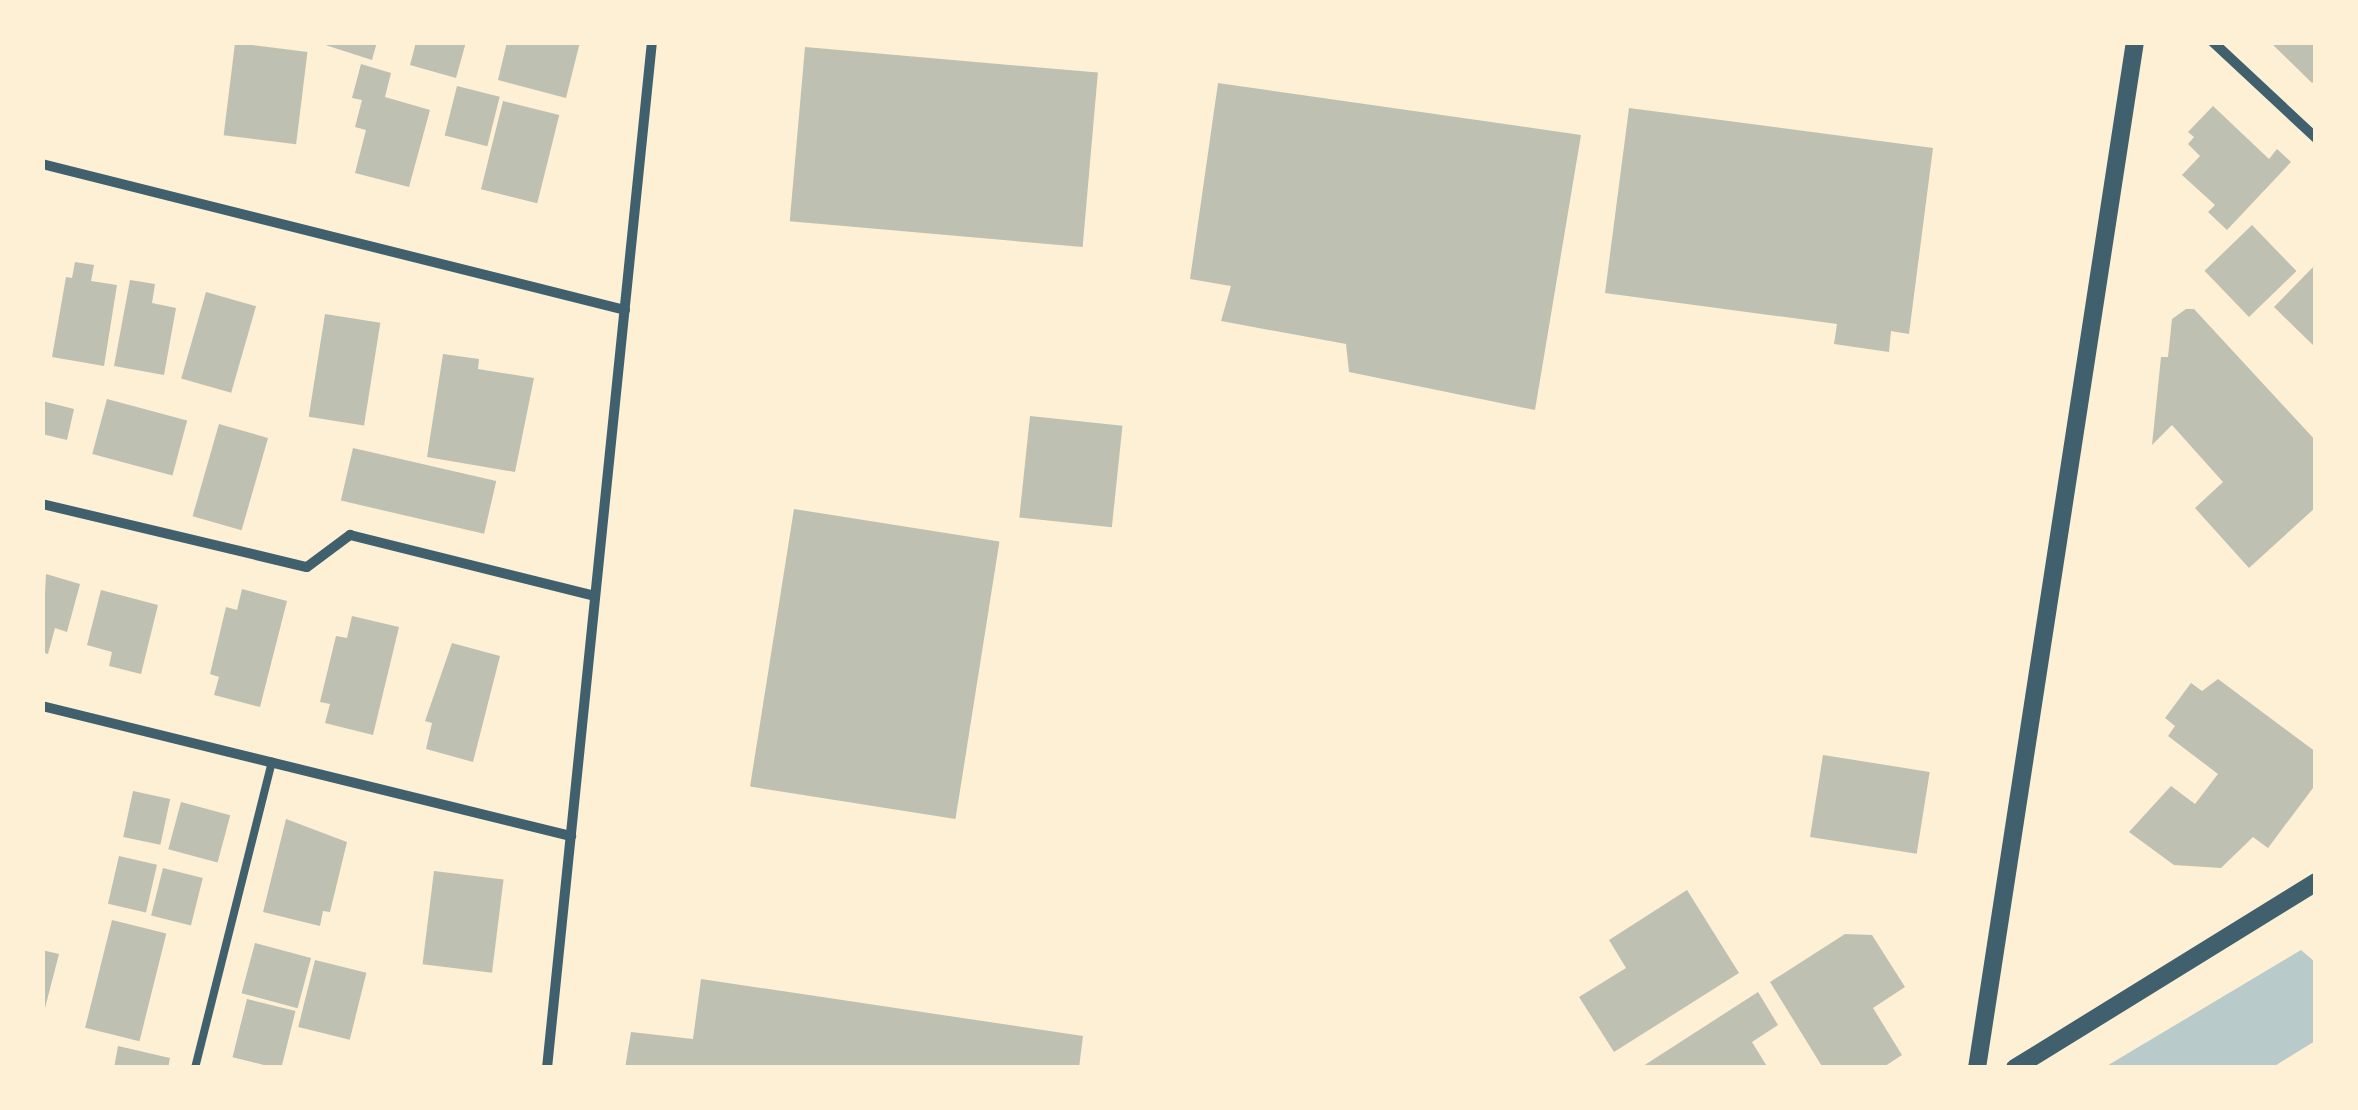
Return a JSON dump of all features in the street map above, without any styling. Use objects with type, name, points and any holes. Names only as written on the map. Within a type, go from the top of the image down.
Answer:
[{"type":"street","points":[[547,1068],[652,42]]},
{"type":"street","points":[[1977,1068],[2135,42]]},
{"type":"street","points":[[2213,42],[2316,138]]},
{"type":"street","points":[[42,164],[625,310]]},
{"type":"street","points":[[42,504],[308,567],[350,535],[596,596]]},
{"type":"street","points":[[42,706],[571,836]]},
{"type":"street","points":[[2016,1068],[2316,882]]},
{"type":"lane","points":[[195,1068],[272,762]]},
{"type":"shaded area","points":[[2301,950],[2315,962],[2315,1041],[2273,1067],[2105,1067]]},
{"type":"building","points":[[316,42],[377,42],[372,60]]},
{"type":"building","points":[[416,42],[466,42],[456,78],[410,65]]},
{"type":"building","points":[[507,42],[580,42],[566,98],[498,80]]},
{"type":"building","points":[[2270,42],[2316,42],[2316,80],[2312,83]]},
{"type":"building","points":[[235,43],[307,52],[296,144],[224,135]]},
{"type":"building","points":[[805,47],[1098,73],[1083,247],[790,221]]},
{"type":"building","points":[[361,64],[391,73],[385,97],[430,110],[409,187],[355,173],[366,130],[355,127],[362,100],[352,98]]},
{"type":"building","points":[[1218,83],[1581,135],[1535,410],[1349,372],[1346,344],[1221,321],[1231,286],[1190,279]]},
{"type":"building","points":[[457,86],[500,97],[487,146],[445,135]]},
{"type":"building","points":[[503,101],[559,115],[537,203],[481,189]]},
{"type":"building","points":[[2213,106],[2269,159],[2277,149],[2291,162],[2227,230],[2208,212],[2215,205],[2182,175],[2200,156],[2188,144],[2194,137],[2188,132]]},
{"type":"building","points":[[1629,108],[1933,148],[1909,334],[1891,331],[1889,352],[1834,344],[1837,324],[1605,293]]},
{"type":"building","points":[[2252,225],[2296,271],[2249,317],[2205,271]]},
{"type":"building","points":[[75,262],[94,265],[91,281],[117,285],[104,366],[52,357],[66,277],[72,278]]},
{"type":"building","points":[[2316,264],[2316,348],[2274,307]]},
{"type":"building","points":[[130,280],[155,284],[152,303],[176,308],[164,375],[114,366]]},
{"type":"building","points":[[206,292],[256,306],[231,393],[181,379]]},
{"type":"building","points":[[2186,309],[2194,309],[2316,441],[2316,507],[2249,568],[2195,508],[2223,482],[2172,425],[2152,445],[2161,357],[2168,357],[2172,319]]},
{"type":"building","points":[[325,314],[380,323],[364,425],[309,417]]},
{"type":"building","points":[[443,354],[479,359],[478,369],[534,378],[515,472],[427,457]]},
{"type":"building","points":[[107,399],[187,420],[172,476],[92,454]]},
{"type":"building","points":[[42,401],[74,409],[67,440],[42,434]]},
{"type":"building","points":[[1030,416],[1122,426],[1112,527],[1019,517]]},
{"type":"building","points":[[219,424],[268,438],[242,530],[193,516]]},
{"type":"building","points":[[353,448],[496,481],[484,534],[341,501]]},
{"type":"building","points":[[794,509],[999,542],[955,819],[750,787]]},
{"type":"building","points":[[46,574],[80,584],[67,632],[55,628],[48,654],[42,652]]},
{"type":"building","points":[[242,589],[287,601],[260,707],[214,695],[219,677],[210,674],[226,607],[237,610]]},
{"type":"building","points":[[101,590],[158,605],[141,674],[109,666],[112,652],[87,645]]},
{"type":"building","points":[[352,616],[399,627],[373,735],[325,723],[330,704],[320,702],[336,636],[347,638]]},
{"type":"building","points":[[452,643],[500,656],[473,762],[426,749],[432,723],[425,721]]},
{"type":"building","points":[[2218,679],[2316,752],[2316,784],[2268,848],[2253,837],[2221,868],[2174,865],[2129,832],[2171,786],[2195,804],[2218,774],[2168,736],[2175,726],[2165,718],[2191,683],[2202,691]]},
{"type":"building","points":[[1823,755],[1930,772],[1917,854],[1810,837]]},
{"type":"building","points":[[133,791],[170,799],[160,845],[123,837]]},
{"type":"building","points":[[181,802],[230,815],[218,863],[168,849]]},
{"type":"building","points":[[286,819],[347,842],[330,912],[323,911],[320,926],[263,912]]},
{"type":"building","points":[[119,856],[157,865],[146,913],[108,904]]},
{"type":"building","points":[[163,868],[203,878],[191,925],[151,916]]},
{"type":"building","points":[[434,871],[503,880],[492,973],[423,964]]},
{"type":"building","points":[[1687,890],[1739,973],[1614,1052],[1579,997],[1626,968],[1609,940]]},
{"type":"building","points":[[112,920],[166,934],[139,1041],[85,1028]]},
{"type":"building","points":[[1845,934],[1872,935],[1905,987],[1873,1008],[1902,1055],[1882,1068],[1823,1068],[1770,982]]},
{"type":"building","points":[[255,943],[311,958],[298,1008],[242,993]]},
{"type":"building","points":[[42,950],[59,954],[44,1012],[42,1012]]},
{"type":"building","points":[[315,960],[366,973],[350,1040],[298,1027]]},
{"type":"building","points":[[701,979],[1083,1036],[1079,1068],[625,1068],[631,1032],[693,1039]]},
{"type":"building","points":[[1758,992],[1778,1025],[1752,1042],[1768,1068],[1640,1068]]},
{"type":"building","points":[[247,999],[296,1011],[281,1068],[232,1057]]},
{"type":"building","points":[[118,1046],[170,1058],[168,1068],[114,1068]]}]
